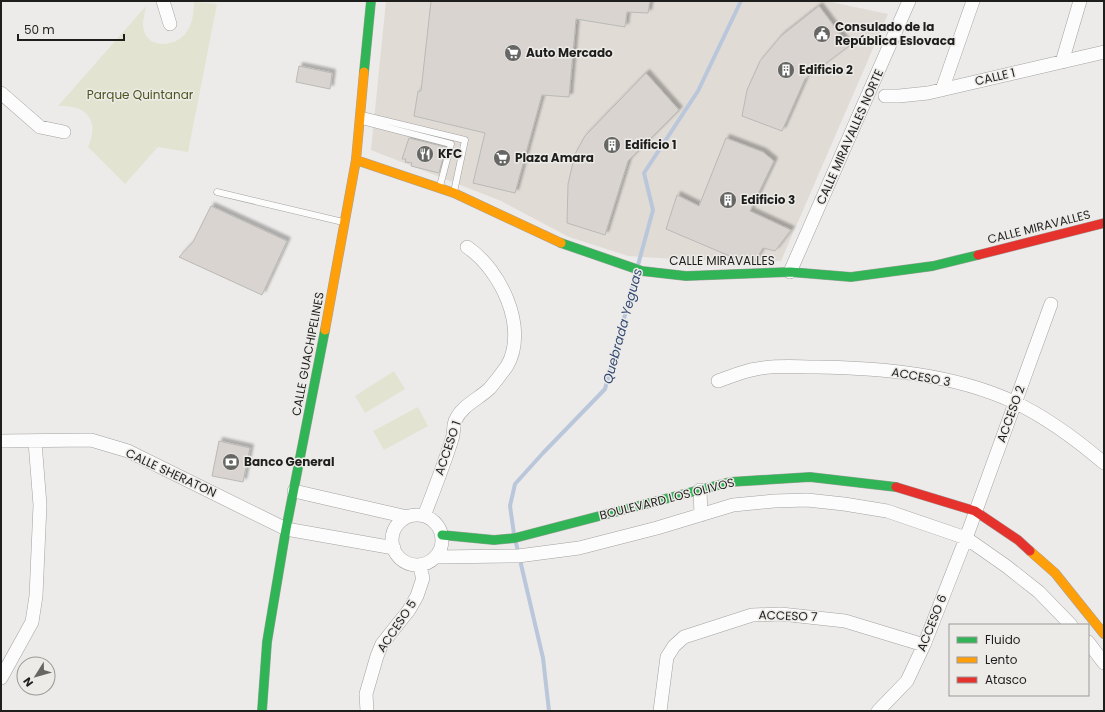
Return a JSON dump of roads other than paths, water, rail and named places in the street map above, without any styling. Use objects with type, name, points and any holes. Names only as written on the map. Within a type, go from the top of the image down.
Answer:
[{"type":"street","points":[[163,1],[170,24]]},
{"type":"street","name":"CALLE GUACHIPELINES","points":[[262,711],[267,642],[286,529],[326,327],[356,160],[371,1]]},
{"type":"street","name":"CALLE MIRAVALLES NORTE","points":[[790,272],[909,1]]},
{"type":"street","points":[[942,90],[973,1]]},
{"type":"street","points":[[1062,62],[1080,1]]},
{"type":"street","name":"CALLE 1","points":[[884,96],[913,95],[942,90],[1104,52]]},
{"type":"street","points":[[1,93],[40,127],[64,132]]},
{"type":"street","name":"CALLE MIRAVALLES","points":[[356,160],[454,193],[569,247],[642,271],[686,276],[790,272],[851,277],[933,266],[1104,224]]},
{"type":"street","name":"ACCESO 1","points":[[424,516],[453,437],[455,422],[475,398],[489,388],[507,366],[512,352],[514,335],[508,298],[484,260],[467,247]]},
{"type":"street","name":"ACCESO 2","points":[[970,525],[1051,304]]},
{"type":"street","name":"ACCESO 3","points":[[718,381],[755,369],[769,368],[880,370],[978,388],[1015,403],[1042,417],[1090,451],[1104,463]]},
{"type":"street","name":"CALLE SHERATON","points":[[1,440],[35,442],[91,440],[128,451],[286,529]]},
{"type":"street","points":[[1,678],[32,622],[36,596],[40,505],[35,442]]},
{"type":"street","name":"BOULEVARD LOS OLIVOS","points":[[442,535],[494,540],[515,538],[730,482],[774,478],[810,478],[894,486],[975,511],[1018,540],[1054,573],[1104,634]]},
{"type":"street","points":[[700,490],[701,515]]},
{"type":"street","points":[[294,491],[407,517]]},
{"type":"street","name":"BOULEVARD LOS OLIVOS","points":[[436,557],[518,556],[579,548],[701,515],[733,504],[807,500],[887,511],[966,538],[1039,592],[1069,624]]},
{"type":"street","points":[[416,515],[424,516],[436,523],[442,535],[442,543],[436,557],[428,563],[419,565],[408,564],[399,558],[394,548],[392,542],[395,529],[400,522],[407,517],[416,515]]},
{"type":"street","name":"ACCESO 6","points":[[878,711],[907,681],[924,645],[970,525]]},
{"type":"street","points":[[286,529],[394,548]]},
{"type":"street","name":"ACCESO 5","points":[[367,711],[366,694],[377,656],[382,644],[409,610],[417,596],[423,578],[419,565]]},
{"type":"street","name":"ACCESO 7","points":[[660,711],[667,657],[674,646],[684,637],[752,615],[781,614],[846,621],[924,645]]},
{"type":"street","points":[[1089,643],[1104,663]]},
{"type":"lane","points":[[360,118],[451,144],[440,188]]},
{"type":"lane","points":[[360,118],[466,140],[454,193]]},
{"type":"lane","points":[[217,192],[344,222]]},
{"type":"waterway","name":"Quebrada Yeguas","points":[[638,265],[653,210],[644,173],[698,91],[741,1]]},
{"type":"waterway","name":"Quebrada Yeguas","points":[[514,534],[510,506],[515,484],[605,389],[636,274]]},
{"type":"waterway","name":"Quebrada Yeguas","points":[[516,543],[543,658],[549,711]]},
{"type":"place","name":"Consulado de la República Eslovaca","points":[[822,34]]},
{"type":"place","name":"Auto Mercado","points":[[513,53]]},
{"type":"place","name":"Edificio 2","points":[[786,70]]},
{"type":"place","name":"Edificio 1","points":[[612,145]]},
{"type":"place","name":"KFC","points":[[425,154]]},
{"type":"place","name":"Plaza Amara","points":[[502,158]]},
{"type":"place","name":"Edificio 3","points":[[728,200]]},
{"type":"place","name":"Banco General","points":[[231,462]]},
{"type":"park label","name":"Parque Quintanar","points":[[140,95]]}]
